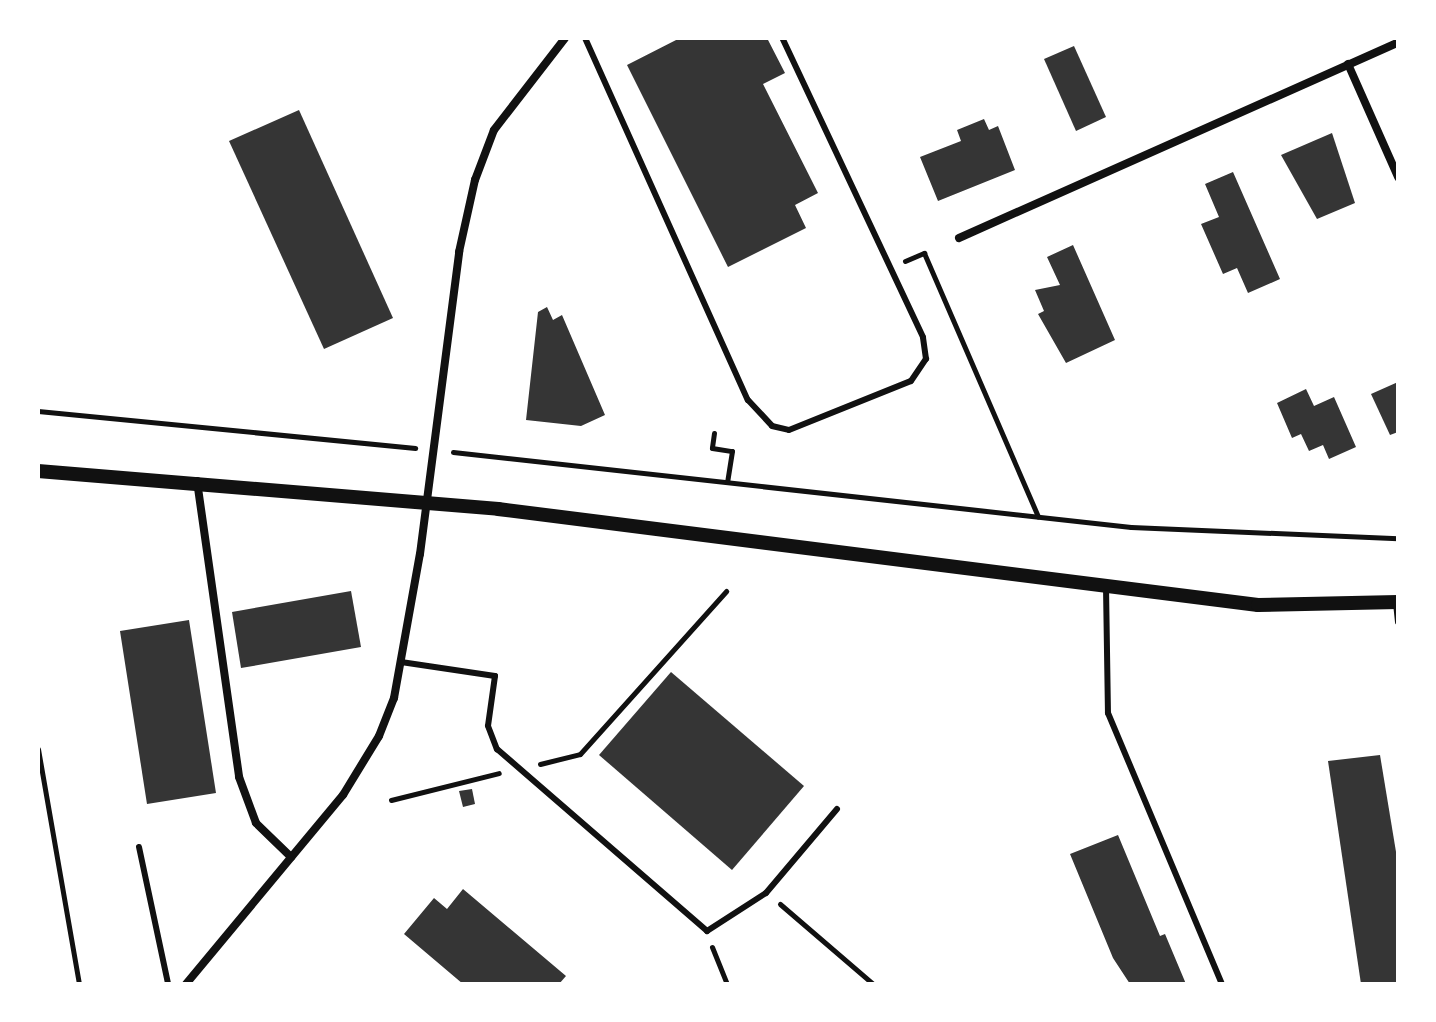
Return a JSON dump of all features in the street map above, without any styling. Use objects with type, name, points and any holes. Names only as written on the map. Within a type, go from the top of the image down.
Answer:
[{"type":"street","points":[[186,984],[361,769],[394,698],[475,180],[494,130],[565,38]]},
{"type":"street","points":[[959,238],[1398,43]]},
{"type":"street","points":[[1348,64],[1398,177]]},
{"type":"street","points":[[38,471],[197,480],[426,502],[1258,605],[1397,602]]},
{"type":"street","points":[[197,480],[243,792],[256,823],[291,857]]},
{"type":"lane","points":[[585,38],[748,400],[765,421],[789,430],[921,372],[923,337],[782,38]]},
{"type":"lane","points":[[1106,586],[1108,713],[1222,984]]},
{"type":"lane","points":[[1397,602],[1398,622]]},
{"type":"lane","points":[[401,662],[495,676],[488,726],[515,769],[707,931],[766,893],[837,809]]},
{"type":"lane","points":[[139,847],[168,984]]},
{"type":"path","points":[[890,267],[924,253],[1038,516]]},
{"type":"path","points":[[38,411],[410,447]]},
{"type":"path","points":[[714,433],[712,448],[732,451],[727,482]]},
{"type":"path","points":[[453,452],[1170,530],[1398,538]]},
{"type":"path","points":[[391,800],[580,754],[726,591]]},
{"type":"path","points":[[38,749],[79,984]]},
{"type":"path","points":[[766,893],[873,984]]},
{"type":"path","points":[[707,931],[727,984]]},
{"type":"building","points":[[680,38],[767,38],[785,73],[763,84],[818,193],[795,205],[806,228],[728,267],[627,65]]},
{"type":"building","points":[[1074,46],[1106,117],[1076,131],[1044,59]]},
{"type":"building","points":[[299,110],[393,318],[324,349],[229,141]]},
{"type":"building","points":[[984,119],[989,130],[998,126],[1015,170],[938,201],[920,157],[961,141],[957,130]]},
{"type":"building","points":[[1332,133],[1355,203],[1317,219],[1281,155]]},
{"type":"building","points":[[1233,172],[1280,279],[1248,293],[1237,268],[1223,274],[1201,224],[1219,217],[1205,184]]},
{"type":"building","points":[[1073,245],[1115,340],[1066,363],[1038,314],[1044,311],[1035,290],[1060,285],[1047,257]]},
{"type":"building","points":[[547,307],[553,320],[562,315],[605,415],[581,426],[526,420],[538,312]]},
{"type":"building","points":[[1398,382],[1398,432],[1390,435],[1371,394]]},
{"type":"building","points":[[1306,389],[1314,406],[1334,397],[1356,447],[1329,459],[1323,445],[1309,451],[1301,434],[1292,438],[1277,403]]},
{"type":"building","points":[[351,591],[361,647],[241,668],[232,612]]},
{"type":"building","points":[[189,620],[216,793],[147,804],[120,631]]},
{"type":"building","points":[[671,672],[804,786],[732,870],[599,755]]},
{"type":"building","points":[[1380,755],[1398,864],[1398,984],[1361,984],[1328,761]]},
{"type":"building","points":[[472,789],[475,804],[463,807],[459,791]]},
{"type":"building","points":[[1118,835],[1160,936],[1165,934],[1186,984],[1130,984],[1113,958],[1070,854]]},
{"type":"building","points":[[463,889],[566,976],[559,984],[463,984],[404,934],[434,898],[447,909]]}]
